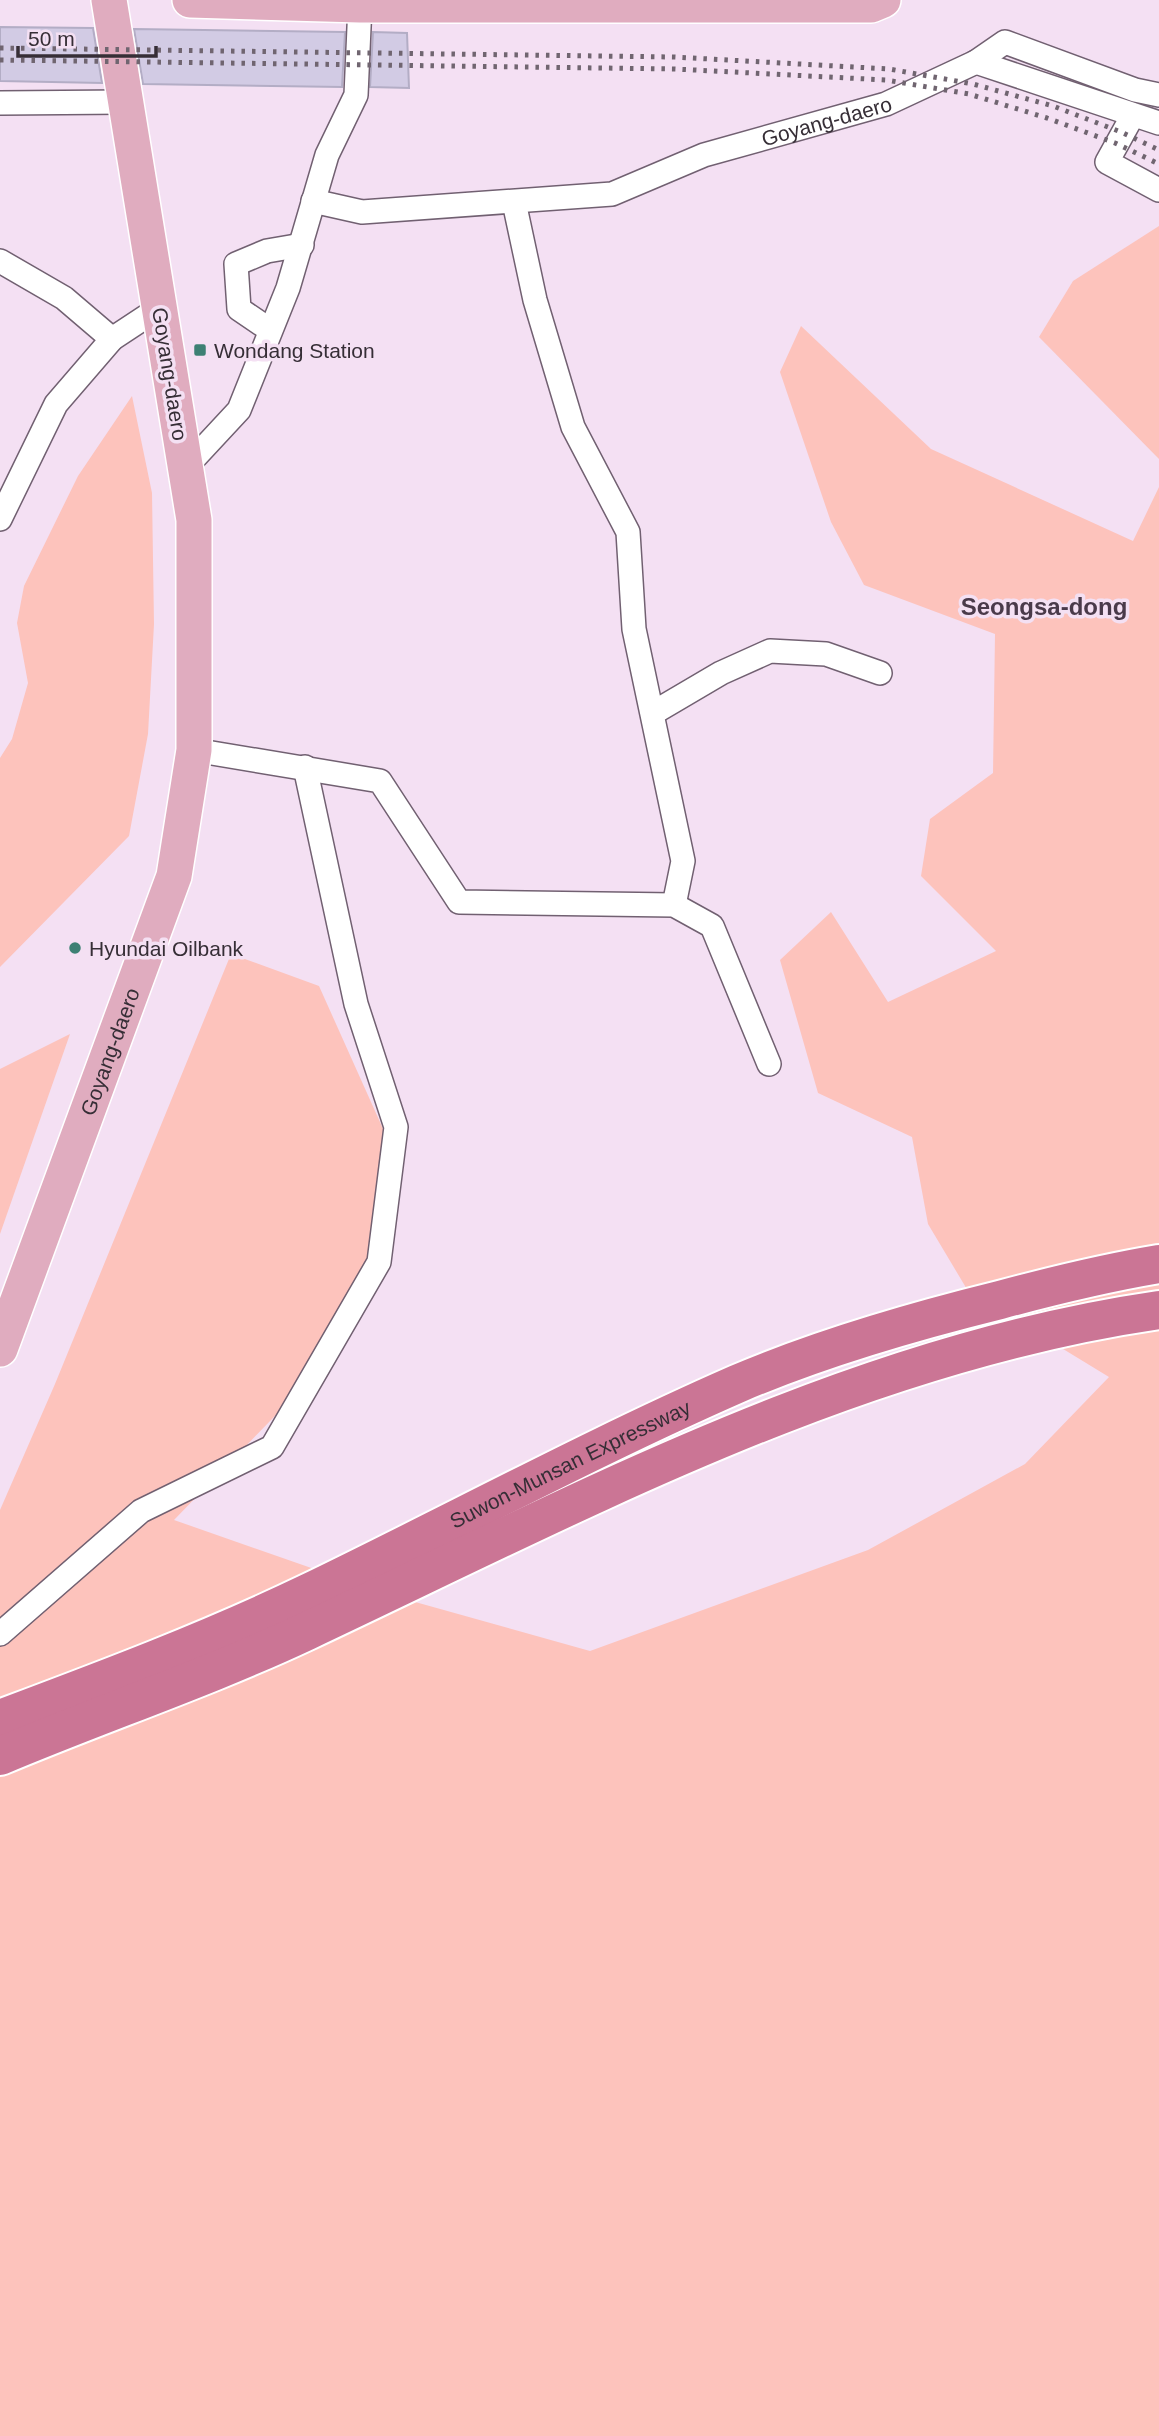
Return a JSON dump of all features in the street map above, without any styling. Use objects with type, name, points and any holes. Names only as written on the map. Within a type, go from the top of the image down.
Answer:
[{"type":"highway","name":"Suwon-Munsan Expressway","points":[[0,1719],[227,1630],[739,1383],[871,1335],[951,1312],[1043,1289],[1159,1265]]},
{"type":"highway","name":"Suwon-Munsan Expressway","points":[[0,1756],[191,1681],[303,1633],[699,1447],[809,1403],[904,1370],[1015,1339],[1159,1310]]},
{"type":"main road","name":"Goyang-daero","points":[[0,1349],[174,876],[194,750],[194,520],[109,0]]},
{"type":"main road","points":[[190,0],[360,5],[871,5],[883,0]]},
{"type":"street","points":[[186,467],[239,410],[288,288],[327,155],[356,95],[360,5]]},
{"type":"street","name":"Goyang-daero","points":[[313,201],[362,212],[612,194],[704,155],[886,104],[976,62],[1004,42],[1135,90],[1159,95]]},
{"type":"street","points":[[976,62],[1159,123]]},
{"type":"street","points":[[0,103],[126,102]]},
{"type":"street","points":[[1133,115],[1107,162],[1159,190]]},
{"type":"street","points":[[514,202],[535,300],[573,427],[628,531],[634,629],[683,861],[674,905]]},
{"type":"street","points":[[270,330],[239,309],[236,264],[267,251],[302,245]]},
{"type":"street","points":[[0,261],[64,298],[112,338]]},
{"type":"street","points":[[0,519],[56,404],[112,338],[159,308]]},
{"type":"street","points":[[653,713],[722,673],[770,651],[827,654],[880,673]]},
{"type":"street","points":[[194,750],[380,781],[459,902],[674,905],[712,926],[769,1064]]},
{"type":"street","points":[[0,1634],[141,1511],[272,1447],[379,1262],[396,1127],[356,1004],[305,767]]},
{"type":"shaded area","points":[[1159,226],[1159,459],[1039,337],[1073,281]]},
{"type":"shaded area","points":[[801,326],[931,449],[1133,541],[1159,487],[1159,2436],[0,2436],[0,1510],[55,1384],[231,954],[319,986],[384,1131],[370,1258],[308,1382],[174,1520],[383,1593],[590,1651],[868,1550],[1025,1464],[1109,1377],[968,1291],[928,1224],[912,1137],[818,1093],[780,960],[831,912],[888,1002],[996,951],[921,876],[930,819],[993,773],[995,634],[864,585],[831,522],[780,372]]},
{"type":"shaded area","points":[[132,396],[152,493],[154,624],[148,734],[129,836],[0,967],[0,758],[12,739],[28,683],[17,623],[24,586],[78,476]]},
{"type":"shaded area","points":[[70,1034],[0,1234],[0,1069]]},
{"type":"building","points":[[0,27],[93,28],[102,83],[0,81]]},
{"type":"building","points":[[134,29],[345,32],[342,87],[143,84]]},
{"type":"building","points":[[373,32],[407,33],[409,88],[370,87]]},
{"type":"railway","points":[[0,48],[674,57],[889,69],[973,84],[1053,106],[1159,150]]},
{"type":"railway","points":[[0,60],[675,69],[886,80],[969,94],[1115,143],[1159,164]]},
{"type":"place","name":"Wondang Station","points":[[200,350]]},
{"type":"place","name":"Hyundai Oilbank","points":[[75,948]]},
{"type":"district","name":"Seongsa-dong","points":[[1044,606]]}]
